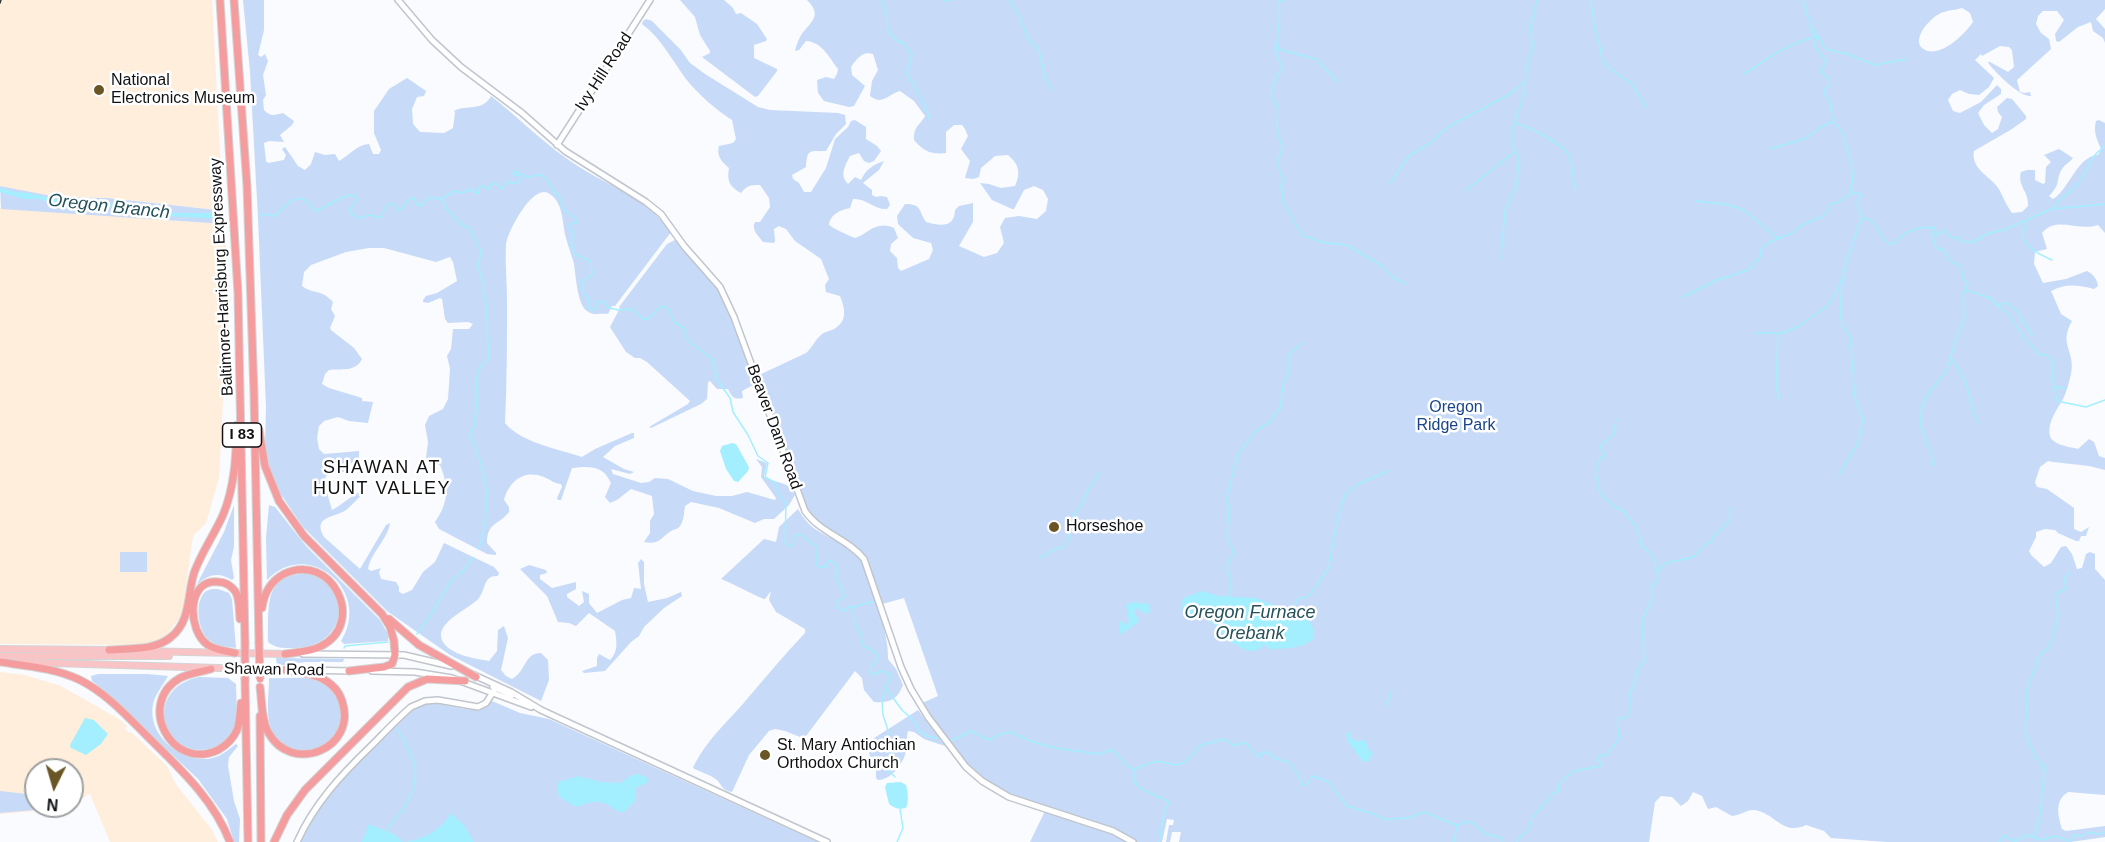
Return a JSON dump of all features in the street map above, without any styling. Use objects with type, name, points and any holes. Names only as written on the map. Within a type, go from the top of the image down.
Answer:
[{"type":"highway","name":"Baltimore-Harrisburg Expressway","points":[[220,0],[238,293],[242,643],[248,842]]},
{"type":"highway","name":"Baltimore-Harrisburg Expressway","points":[[234,0],[247,186],[254,394],[261,842]]},
{"type":"highway","points":[[234,227],[240,620]]},
{"type":"highway","points":[[254,394],[265,466],[282,506],[304,536],[410,639],[476,676]]},
{"type":"highway","points":[[109,650],[157,645],[169,639],[182,624],[196,568],[229,497],[235,466],[237,424]]},
{"type":"highway","points":[[259,631],[265,596],[270,586],[280,577],[290,572],[306,570],[330,580],[339,594],[342,605],[342,616],[337,632],[321,646],[285,654]]},
{"type":"highway","points":[[235,653],[213,647],[198,635],[194,622],[193,604],[197,592],[203,586],[213,582],[227,584],[237,595],[242,643]]},
{"type":"highway","points":[[350,671],[388,666],[393,661],[395,655],[392,632],[382,614]]},
{"type":"highway","points":[[0,662],[63,673],[83,681],[108,698],[198,788],[213,808],[230,842]]},
{"type":"highway","points":[[211,669],[183,677],[174,683],[166,691],[160,707],[160,718],[165,734],[187,752],[197,754],[212,752],[222,747],[237,730],[243,680]]},
{"type":"highway","points":[[260,683],[265,726],[277,744],[291,752],[302,754],[313,753],[328,747],[339,735],[344,721],[343,704],[338,693],[331,684],[319,677],[285,670]]},
{"type":"highway","points":[[274,842],[287,815],[305,790],[403,692],[414,683],[427,679],[465,681]]},
{"type":"highway","points":[[241,703],[247,797]]},
{"type":"main road","name":"Shawan Road","points":[[0,649],[285,654]]},
{"type":"main road","points":[[0,656],[158,657],[212,653]]},
{"type":"main road","name":"Shawan Road","points":[[0,662],[285,670]]},
{"type":"street","name":"Beaver Dam Road","points":[[398,0],[422,30],[445,53],[522,113],[557,145],[575,159],[655,208],[720,287],[734,317],[805,511],[818,526],[851,546],[864,559],[906,678],[918,701],[946,742],[974,774],[1000,793],[1034,807],[1113,831],[1133,842]]},
{"type":"street","name":"Ivy Hill Road","points":[[557,145],[650,0]]},
{"type":"street","name":"Shawan Road","points":[[285,654],[395,655],[433,660],[476,676],[541,710],[827,842]]},
{"type":"street","name":"Shawan Road","points":[[285,670],[415,672],[465,681],[518,696]]},
{"type":"street","name":"Shawan Road","points":[[476,676],[506,699],[541,710]]},
{"type":"street","points":[[297,842],[308,820],[328,791],[411,707],[425,701],[438,700],[478,707],[486,703],[494,691]]},
{"type":"shaded area","points":[[0,0],[212,0],[223,210],[107,198],[57,197],[0,186]]},
{"type":"shaded area","points":[[0,208],[225,224],[228,304],[219,478],[206,523],[193,536],[183,609],[179,619],[159,640],[143,645],[0,644]]},
{"type":"shaded area","points":[[0,672],[25,675],[61,686],[119,719],[127,726],[125,729],[129,733],[131,732],[167,766],[175,783],[212,830],[218,842],[110,842],[90,794],[84,797],[84,758],[24,758],[24,812],[0,814]]},
{"type":"green space","points":[[243,0],[264,0],[264,30],[258,55],[261,57],[265,54],[268,61],[263,75],[266,95],[263,100],[264,110],[271,115],[283,113],[294,121],[280,135],[284,142],[264,143],[268,163],[284,160],[286,155],[282,149],[285,147],[298,166],[305,170],[311,164],[315,152],[325,155],[335,154],[339,161],[357,148],[369,144],[373,154],[379,154],[381,150],[374,133],[374,111],[389,89],[407,78],[426,91],[424,96],[417,97],[412,109],[413,124],[420,132],[444,133],[453,128],[454,111],[484,104],[491,96],[566,158],[648,208],[671,232],[608,314],[592,313],[587,311],[579,296],[574,264],[557,201],[548,193],[542,192],[521,211],[506,245],[505,423],[512,430],[540,444],[582,457],[595,449],[634,433],[634,438],[615,446],[603,457],[634,472],[630,474],[611,469],[613,474],[641,483],[655,478],[668,479],[693,491],[716,496],[732,496],[747,492],[775,500],[776,498],[761,477],[762,467],[756,459],[767,463],[764,477],[789,487],[795,495],[789,505],[774,519],[764,519],[755,523],[719,508],[691,502],[685,506],[679,527],[657,542],[649,543],[644,542],[650,533],[650,521],[654,514],[652,496],[631,489],[610,503],[605,497],[611,483],[604,473],[595,468],[572,468],[561,500],[557,498],[561,484],[537,475],[524,476],[518,478],[506,493],[504,500],[509,507],[509,512],[491,527],[488,536],[487,543],[496,555],[487,554],[439,529],[435,522],[445,501],[445,480],[440,465],[426,458],[428,442],[425,425],[429,416],[443,409],[448,399],[450,369],[447,356],[451,349],[453,329],[469,329],[473,324],[448,323],[440,298],[428,303],[423,302],[426,296],[437,293],[457,281],[450,257],[436,262],[384,248],[369,248],[346,252],[311,265],[304,272],[302,286],[321,293],[333,302],[331,309],[335,316],[331,330],[354,348],[362,359],[352,368],[329,370],[322,384],[362,398],[362,401],[373,402],[368,423],[338,417],[324,421],[319,426],[317,438],[319,449],[324,454],[359,451],[359,459],[350,464],[345,472],[335,472],[326,476],[324,482],[332,510],[355,495],[363,491],[364,493],[346,510],[323,521],[321,530],[324,537],[360,569],[386,525],[390,523],[368,569],[371,571],[381,568],[379,572],[381,579],[396,582],[399,592],[403,594],[412,590],[423,572],[435,562],[444,543],[494,567],[499,573],[498,576],[487,580],[479,598],[445,625],[441,637],[443,643],[454,652],[489,661],[497,651],[498,630],[504,626],[508,638],[501,670],[506,676],[512,679],[517,676],[528,659],[535,654],[541,653],[548,660],[549,680],[541,701],[450,655],[387,611],[303,527],[280,493],[271,473],[265,447],[266,407],[258,218],[250,72]]},
{"type":"green space","points":[[680,0],[724,0],[736,14],[741,13],[757,24],[767,39],[754,45],[754,58],[777,69],[758,96],[755,97],[702,57],[710,51],[700,35],[695,17]]},
{"type":"green space","name":"Oregon Ridge Park","points":[[807,0],[2105,0],[2105,9],[2096,19],[2105,29],[2105,43],[2103,38],[2093,31],[2091,22],[2078,27],[2059,42],[2056,41],[2055,34],[2064,20],[2057,11],[2043,11],[2038,16],[2036,24],[2041,33],[2049,39],[2051,49],[2017,80],[2020,92],[2030,92],[2031,96],[2021,93],[2015,89],[1989,64],[1988,62],[2008,72],[2014,67],[2012,50],[2009,47],[2000,46],[1982,56],[1981,54],[1975,60],[1994,78],[1989,87],[1979,95],[1960,90],[1952,94],[1948,100],[1953,111],[1960,113],[1981,102],[1997,85],[2001,89],[2001,94],[1984,105],[1978,113],[1984,125],[1992,133],[1998,129],[2002,117],[1997,107],[2007,98],[2012,99],[2026,116],[2026,119],[2012,129],[1974,151],[1975,163],[1997,186],[2012,213],[2022,212],[2028,206],[2020,177],[2021,172],[2035,170],[2035,180],[2043,184],[2046,167],[2051,162],[2044,155],[2059,149],[2073,158],[2060,173],[2056,188],[2049,196],[2053,199],[2064,189],[2085,161],[2098,155],[2101,149],[2095,125],[2099,120],[2105,123],[2105,233],[2098,225],[2083,227],[2054,225],[2042,233],[2047,249],[2035,252],[2034,264],[2043,283],[2066,279],[2087,271],[2097,281],[2098,286],[2094,289],[2072,286],[2051,291],[2061,314],[2072,321],[2068,329],[2067,342],[2072,366],[2066,392],[2049,431],[2054,442],[2078,449],[2089,439],[2094,442],[2099,456],[2105,458],[2105,470],[2048,461],[2040,467],[2035,482],[2037,487],[2047,489],[2074,508],[2074,529],[2081,532],[2089,527],[2086,536],[2081,536],[2079,541],[2055,530],[2045,529],[2036,532],[2029,551],[2044,567],[2051,563],[2061,547],[2066,546],[2072,554],[2077,569],[2082,568],[2086,554],[2090,552],[2095,554],[2095,569],[2105,580],[2105,795],[2068,792],[2061,800],[2058,809],[2062,829],[2066,831],[2105,826],[2105,837],[2071,842],[1887,842],[1831,838],[1824,831],[1806,825],[1798,828],[1785,826],[1755,810],[1732,816],[1716,807],[1708,809],[1702,796],[1693,792],[1688,801],[1681,806],[1672,797],[1661,796],[1655,802],[1649,842],[1179,842],[1181,832],[1172,832],[1170,842],[1166,842],[1169,825],[1173,825],[1174,820],[1167,819],[1162,842],[1030,842],[1046,809],[1005,793],[982,779],[964,763],[942,733],[922,703],[938,696],[904,598],[882,604],[871,570],[862,553],[846,539],[819,524],[807,510],[757,376],[806,353],[821,335],[838,326],[844,314],[840,296],[826,292],[825,285],[829,279],[821,259],[795,241],[786,229],[779,226],[774,229],[774,243],[763,242],[757,235],[754,225],[755,222],[760,222],[770,207],[769,198],[760,185],[749,186],[741,193],[734,188],[728,176],[729,168],[718,153],[719,146],[733,143],[736,139],[732,120],[691,85],[661,43],[642,24],[643,21],[646,19],[652,21],[680,49],[690,63],[758,107],[770,110],[845,115],[846,124],[836,134],[826,151],[809,153],[806,167],[792,175],[804,192],[811,192],[826,168],[835,139],[851,121],[855,120],[866,127],[866,139],[881,151],[874,161],[869,163],[864,161],[859,153],[850,156],[844,170],[845,181],[848,184],[855,177],[861,180],[870,168],[884,161],[879,170],[863,183],[872,190],[872,195],[887,197],[890,205],[887,209],[883,209],[862,200],[853,199],[850,208],[834,215],[829,225],[855,238],[873,228],[887,226],[894,228],[898,238],[891,244],[890,251],[897,258],[898,268],[901,271],[929,259],[933,250],[931,243],[913,238],[898,224],[897,216],[905,204],[919,208],[926,222],[941,225],[950,223],[959,206],[973,203],[973,222],[959,246],[984,257],[997,253],[1004,243],[1000,227],[1005,218],[1019,216],[1037,219],[1046,211],[1048,199],[1043,190],[1034,186],[1024,190],[1014,209],[992,200],[980,183],[1001,188],[1015,186],[1017,181],[1018,169],[1008,155],[995,156],[981,168],[979,177],[965,178],[970,161],[961,149],[968,136],[962,125],[954,125],[946,132],[946,153],[932,153],[921,147],[914,140],[914,135],[925,116],[914,101],[900,91],[882,100],[870,96],[872,81],[878,70],[873,54],[863,55],[851,67],[852,75],[865,86],[854,106],[849,107],[824,101],[818,93],[817,80],[826,77],[834,79],[838,69],[825,51],[812,42],[806,41],[799,50],[795,51],[800,37],[815,15]],"holes":[[[1962,8],[1970,13],[1973,22],[1964,33],[1943,49],[1928,51],[1919,44],[1921,33],[1934,17],[1946,11]]]},
{"type":"green space","points":[[0,186],[57,197],[107,198],[223,210],[225,224],[1,209]]},
{"type":"green space","points":[[675,240],[719,289],[752,376],[753,385],[742,391],[743,398],[737,399],[728,389],[717,389],[710,381],[708,382],[707,399],[701,404],[651,428],[649,427],[690,401],[647,362],[626,352],[610,327],[619,307],[667,244]]},
{"type":"green space","points":[[234,505],[234,547],[231,560],[234,578],[232,580],[214,575],[197,584],[224,532]]},
{"type":"green space","points":[[269,505],[275,507],[306,546],[380,620],[388,634],[388,641],[344,644],[341,641],[349,622],[349,604],[342,588],[331,575],[316,567],[300,564],[283,568],[267,580],[266,538]]},
{"type":"green space","points":[[798,509],[814,528],[851,550],[861,562],[878,605],[886,636],[888,659],[896,669],[903,685],[892,700],[874,702],[864,690],[862,678],[855,671],[806,736],[800,737],[775,729],[769,731],[749,755],[732,792],[724,789],[715,778],[693,768],[711,740],[805,633],[805,629],[776,612],[769,600],[771,591],[765,599],[721,579],[764,539],[776,542],[779,527]]},
{"type":"green space","points":[[120,552],[147,552],[147,572],[120,572]]},
{"type":"green space","points":[[641,559],[644,562],[644,584],[648,602],[681,592],[682,596],[664,608],[644,627],[639,636],[605,671],[584,673],[582,671],[597,666],[599,654],[610,660],[613,657],[616,647],[615,631],[589,613],[576,626],[558,622],[547,596],[520,569],[529,565],[546,570],[547,573],[540,575],[540,579],[552,588],[576,582],[576,589],[567,594],[567,597],[579,606],[584,602],[582,591],[589,594],[589,603],[597,613],[622,600],[631,598],[634,588],[641,589],[638,563]]},
{"type":"green space","points":[[308,574],[323,580],[334,590],[339,602],[339,615],[335,627],[326,638],[312,645],[295,648],[274,646],[268,642],[268,618],[271,595],[275,586],[282,579],[293,575]]},
{"type":"green space","points":[[211,589],[229,593],[232,599],[236,648],[212,642],[201,625],[199,606],[202,596]]},
{"type":"green space","points":[[276,658],[344,659],[343,662],[305,662],[277,666]]},
{"type":"green space","points":[[98,674],[168,676],[154,701],[152,715],[160,736],[176,751],[186,756],[207,759],[219,756],[236,744],[238,746],[229,757],[228,766],[234,801],[240,819],[239,842],[234,842],[227,819],[198,779],[92,681],[91,676]]},
{"type":"green space","points":[[200,677],[228,678],[236,684],[234,729],[225,742],[214,748],[195,749],[180,744],[170,734],[165,722],[165,708],[170,694],[182,683]]},
{"type":"green space","points":[[269,678],[310,679],[328,687],[337,698],[340,723],[326,744],[313,750],[298,750],[287,747],[277,740],[269,720]]},
{"type":"green space","points":[[492,701],[520,713],[549,719],[818,842],[299,842],[317,810],[338,783],[384,735],[411,711],[430,703],[476,709]]},
{"type":"green space","points":[[918,710],[945,746],[908,731],[905,756],[900,765],[888,777],[878,780],[876,763],[870,758],[868,742]]},
{"type":"green space","points":[[0,791],[24,794],[24,811],[0,813]]},
{"type":"water","name":"Oregon Branch","points":[[0,188],[56,199],[68,205],[86,202],[140,206],[165,213],[222,213],[223,219],[165,216],[140,209],[86,205],[68,208],[38,199],[24,199],[0,192]]},
{"type":"water","points":[[736,444],[749,467],[738,482],[734,481],[726,469],[720,451],[722,446]]},
{"type":"water","name":"Oregon Furnace Orebank","points":[[1202,591],[1218,596],[1256,598],[1296,613],[1309,621],[1314,630],[1314,638],[1294,647],[1270,649],[1263,644],[1262,648],[1254,651],[1245,650],[1229,641],[1208,620],[1182,609],[1181,603],[1184,598]]},
{"type":"water","points":[[1133,602],[1149,604],[1150,612],[1147,614],[1136,608],[1134,612],[1139,621],[1119,637],[1120,621],[1127,625],[1129,621],[1126,605]]},
{"type":"water","points":[[85,718],[94,720],[108,734],[101,744],[86,755],[71,748],[70,745]]},
{"type":"water","points":[[1351,730],[1350,737],[1355,741],[1365,740],[1369,750],[1373,753],[1369,761],[1363,762],[1349,743],[1346,735]]},
{"type":"water","points":[[638,774],[648,778],[647,783],[636,788],[636,800],[624,812],[597,802],[576,807],[557,793],[558,783],[577,776],[601,782],[621,783],[630,776]]},
{"type":"water","points":[[901,782],[906,785],[908,802],[906,808],[901,809],[889,804],[885,787],[887,783]]},
{"type":"water","points":[[451,813],[464,825],[474,842],[404,842],[419,839],[431,833],[442,825]]},
{"type":"water","points":[[369,824],[393,834],[404,842],[362,841]]},
{"type":"waterway","points":[[881,0],[887,13],[888,30],[898,42],[903,42],[912,55],[906,73],[923,102],[929,119]]},
{"type":"waterway","points":[[943,0],[949,0]]},
{"type":"waterway","points":[[1009,0],[1020,17],[1028,39],[1039,50],[1045,78],[1052,89]]},
{"type":"waterway","points":[[1284,0],[1279,2],[1276,49],[1282,68],[1271,94],[1278,108],[1277,130],[1282,147],[1277,165],[1284,179],[1280,187],[1283,191],[1282,200],[1302,235],[1321,242],[1347,245],[1382,266],[1392,277],[1406,284]]},
{"type":"waterway","points":[[1501,259],[1505,211],[1516,187],[1519,164],[1512,144],[1512,129],[1525,93],[1526,66],[1533,49],[1530,27],[1537,0]]},
{"type":"waterway","points":[[1591,0],[1602,59],[1610,69],[1632,84],[1647,108]]},
{"type":"waterway","points":[[1683,297],[1717,280],[1748,270],[1760,257],[1761,250],[1768,243],[1821,217],[1831,204],[1839,202],[1852,193],[1850,190],[1852,169],[1848,152],[1841,131],[1833,120],[1831,104],[1825,94],[1825,89],[1830,85],[1829,79],[1820,71],[1827,62],[1814,46],[1817,38],[1811,30],[1811,20],[1807,15],[1803,0]]},
{"type":"waterway","points":[[1811,27],[1826,49],[1875,65],[1906,59]]},
{"type":"waterway","points":[[1744,74],[1787,47],[1815,37]]},
{"type":"waterway","points":[[1278,46],[1278,49],[1316,59],[1338,82]]},
{"type":"waterway","points":[[1390,183],[1409,156],[1430,143],[1448,127],[1510,94],[1525,81]]},
{"type":"waterway","points":[[1770,149],[1804,139],[1832,122]]},
{"type":"waterway","points":[[1515,123],[1529,128],[1562,147],[1570,158],[1576,191]]},
{"type":"waterway","points":[[2053,209],[2077,185],[2094,156],[2105,146]]},
{"type":"waterway","points":[[1465,191],[1514,152]]},
{"type":"waterway","name":"Oregon Branch","points":[[261,214],[275,216],[296,199],[306,201],[316,211],[345,196],[354,195],[357,200],[350,209],[351,213],[359,218],[370,215],[380,218],[388,204],[394,204],[399,211],[411,198],[414,198],[417,205],[421,206],[428,198],[441,199],[455,191],[462,193],[470,189],[478,194],[479,188],[484,185],[488,190],[494,182],[502,189],[506,182],[517,183],[520,180],[519,176],[514,175],[515,171],[527,177],[540,175],[545,177],[555,193],[559,195],[564,210],[577,220],[577,223],[570,224],[569,227],[574,234],[571,241],[574,254],[591,261],[592,275],[582,282],[584,295],[588,297],[588,307],[592,310],[596,309],[596,302],[603,301],[609,308],[632,309],[647,320],[664,306],[668,309],[674,322],[684,328],[688,341],[712,359],[718,381],[730,398],[733,412],[758,456],[768,463],[765,477],[776,483],[779,494],[786,504],[785,542],[789,546],[793,545],[796,535],[800,534],[816,546],[818,567],[826,567],[828,560],[836,564],[836,577],[845,596],[838,601],[837,606],[841,610],[847,610],[848,606],[853,608],[854,623],[861,634],[863,645],[876,653],[878,659],[872,666],[871,673],[873,675],[881,671],[890,674],[891,678],[885,687],[902,710],[913,720],[920,732],[941,739]]},
{"type":"waterway","points":[[1839,475],[1859,441],[1863,418],[1855,398],[1850,336],[1842,325],[1840,313],[1842,280],[1862,217],[1857,204],[1861,194],[1853,193]]},
{"type":"waterway","points":[[441,199],[461,224],[469,228],[481,251],[478,267],[484,284],[489,358],[480,367],[477,375],[475,427],[470,432],[479,457],[486,489],[485,522],[478,549]]},
{"type":"waterway","points":[[1695,201],[1725,204],[1744,210],[1776,237],[1779,237]]},
{"type":"waterway","points":[[1863,218],[1872,221],[1890,244],[1895,244],[1902,235],[1912,230],[1934,227],[1938,236],[1944,230],[1952,238],[1959,238],[1962,242],[1973,242],[1989,233],[2004,230],[2051,209],[2105,204]]},
{"type":"waterway","points":[[2025,220],[2023,235],[2026,243],[2052,260]]},
{"type":"waterway","points":[[1931,228],[1936,248],[1944,250],[1950,261],[1961,266],[1963,278],[1968,284],[1963,295],[1964,319],[1947,370],[1925,398],[1921,412],[1921,427],[1931,452],[1933,466]]},
{"type":"waterway","points":[[1756,333],[1783,333],[1799,326],[1826,307],[1841,281]]},
{"type":"waterway","points":[[1966,291],[1990,297],[2008,314],[2038,354],[2045,355],[2052,360],[2057,401],[2086,407],[2105,400]]},
{"type":"waterway","points":[[1998,305],[2006,303],[2016,310],[2032,335]]},
{"type":"waterway","points":[[1778,334],[1776,386],[1779,399]]},
{"type":"waterway","points":[[1228,597],[1231,581],[1227,567],[1234,553],[1227,536],[1229,509],[1226,498],[1237,459],[1240,451],[1256,431],[1270,422],[1280,408],[1283,386],[1289,369],[1289,354],[1302,343]]},
{"type":"waterway","points":[[1951,358],[1966,384],[1978,423]]},
{"type":"waterway","points":[[2055,387],[2066,388]]},
{"type":"waterway","points":[[1616,419],[1614,433],[1600,447],[1605,456],[1600,459],[1595,473],[1600,493],[1615,507],[1622,510],[1634,524],[1639,533],[1641,545],[1655,561],[1657,572]]},
{"type":"waterway","points":[[1285,610],[1293,608],[1298,599],[1307,597],[1329,567],[1336,524],[1345,495],[1358,484],[1389,471]]},
{"type":"waterway","points":[[1039,558],[1065,545],[1069,539],[1068,523],[1100,473]]},
{"type":"waterway","points":[[1532,818],[1552,794],[1559,791],[1558,785],[1567,776],[1574,771],[1600,766],[1602,764],[1597,759],[1600,755],[1605,756],[1617,742],[1618,719],[1627,717],[1631,703],[1628,694],[1633,687],[1637,671],[1644,661],[1642,620],[1652,599],[1651,589],[1658,578],[1657,573],[1669,562],[1694,556],[1706,543],[1712,541],[1712,538],[1729,521],[1730,507]]},
{"type":"waterway","points":[[417,634],[451,581],[473,558]]},
{"type":"waterway","points":[[2034,836],[2041,810],[2045,766],[2036,759],[2025,732],[2026,691],[2041,653],[2050,644],[2058,616],[2056,594],[2066,588],[2064,579],[2069,573]]},
{"type":"waterway","points":[[853,607],[875,601]]},
{"type":"waterway","points":[[344,648],[345,646],[388,642]]},
{"type":"waterway","points":[[886,690],[882,700],[883,715],[892,758],[888,770],[895,777]]},
{"type":"waterway","points":[[1386,705],[1391,696],[1390,692]]},
{"type":"waterway","points":[[386,833],[405,806],[414,785],[412,757],[397,728]]},
{"type":"waterway","name":"Oregon Branch","points":[[949,740],[971,731],[989,740],[1010,732],[1036,743],[1056,748],[1098,754],[1112,750],[1126,765],[1134,769],[1157,761],[1175,765],[1184,763],[1201,745],[1225,739],[1234,746],[1241,743],[1247,744],[1258,757],[1261,753],[1268,752],[1275,758],[1290,763],[1303,785],[1307,784],[1313,776],[1329,782],[1347,806],[1387,820],[1410,817],[1425,812],[1453,824],[1472,822],[1485,834],[1501,838],[1502,842]]},
{"type":"waterway","points":[[1134,770],[1134,781],[1140,788],[1169,802],[1164,814],[1159,842]]},
{"type":"waterway","points":[[897,842],[903,828],[900,809]]},
{"type":"waterway","points":[[1517,842],[1527,831],[1531,821]]},
{"type":"waterway","points":[[1454,842],[1457,825]]},
{"type":"waterway","name":"Oregon Branch","points":[[1999,842],[2003,836],[2015,841],[2027,835],[2041,840],[2055,836],[2069,841],[2075,835],[2105,832]]},
{"type":"place","name":"National Electronics Museum","points":[[99,90]]},
{"type":"place","name":"Horseshoe","points":[[1054,527]]},
{"type":"place","name":"St. Mary Antiochian Orthodox Church","points":[[765,755]]},
{"type":"district","name":"SHAWAN AT HUNT VALLEY","points":[[382,478]]}]
